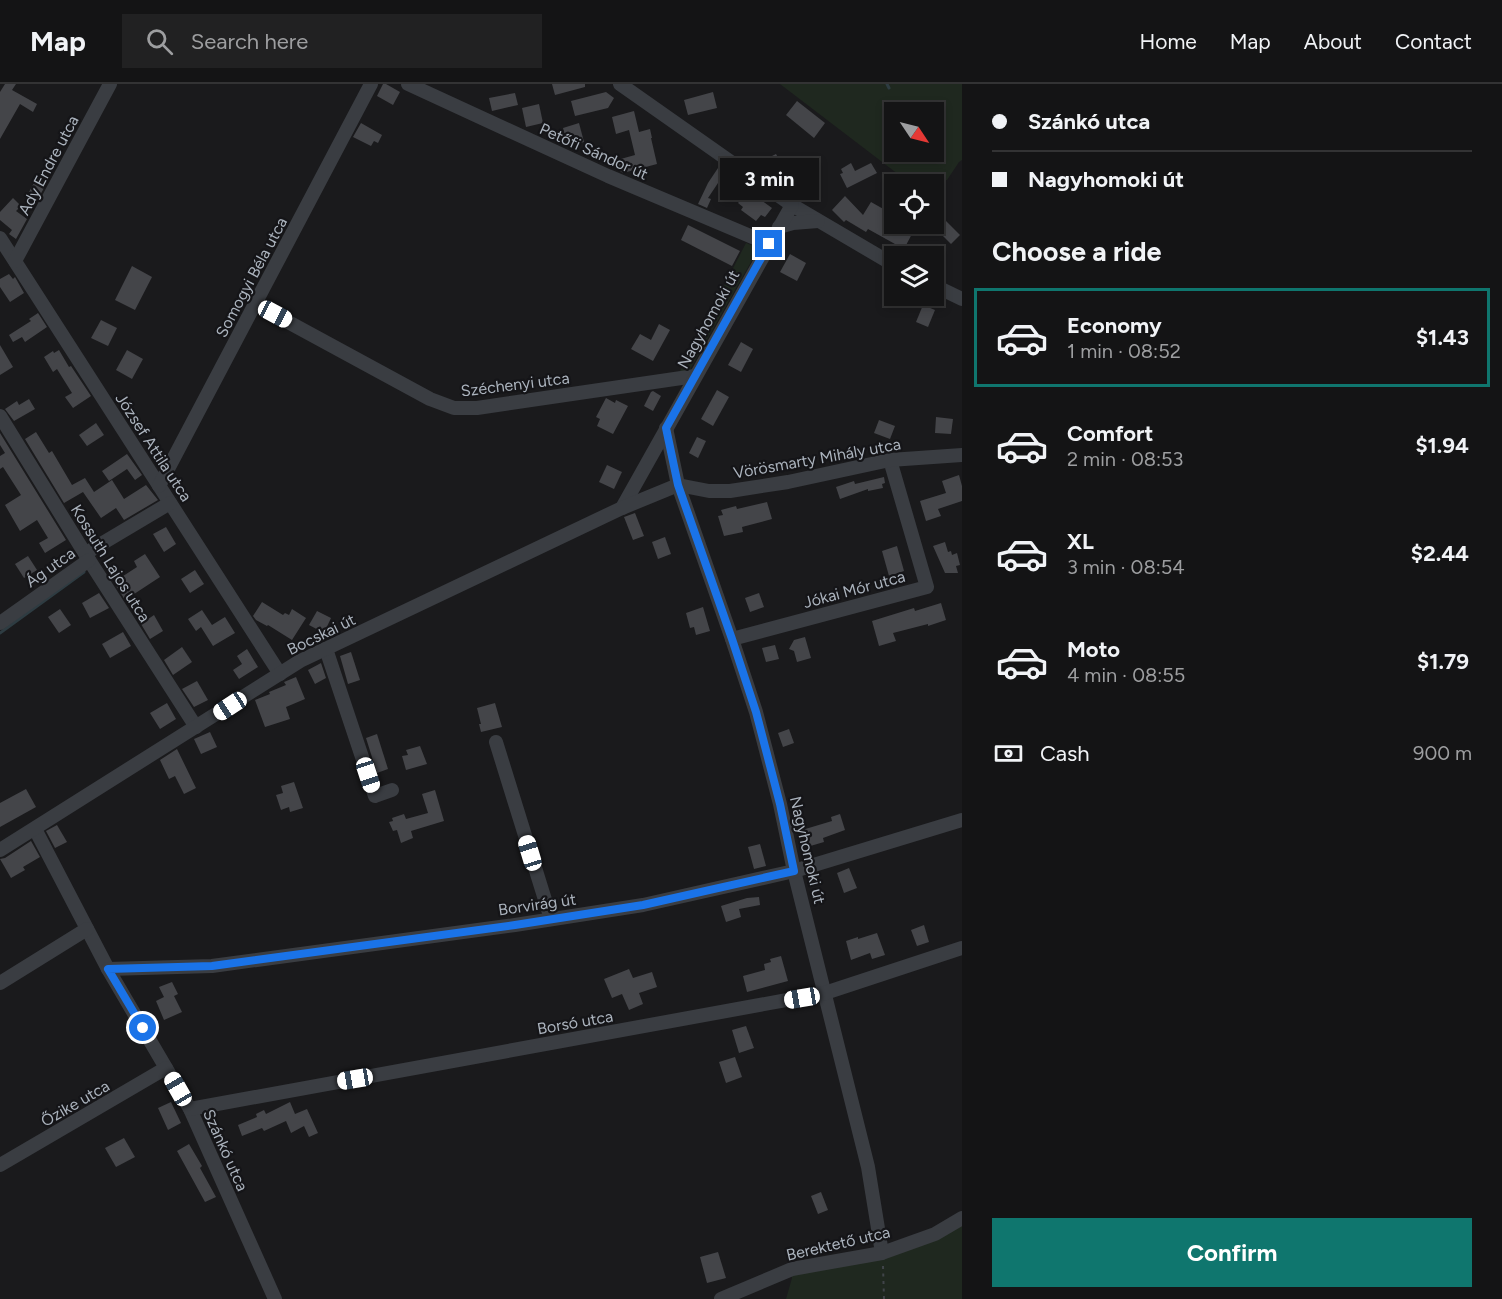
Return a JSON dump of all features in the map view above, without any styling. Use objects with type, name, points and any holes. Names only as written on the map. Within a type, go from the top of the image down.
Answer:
[{"type":"street","name":"Ady Endre utca","points":[[15,261],[110,84]]},
{"type":"street","name":"Somogyi Béla utca","points":[[159,486],[372,84]]},
{"type":"street","name":"Petőfi Sándor út","points":[[408,84],[608,176],[769,244]]},
{"type":"street","points":[[620,84],[792,205],[884,259]]},
{"type":"street","name":"Nagyhomoki út","points":[[622,508],[792,205]]},
{"type":"street","points":[[778,227],[818,221]]},
{"type":"street","name":"József Attila utca","points":[[0,238],[280,674]]},
{"type":"street","points":[[944,290],[962,299]]},
{"type":"street","name":"Széchenyi utca","points":[[255,304],[430,399],[454,408],[477,408],[695,376]]},
{"type":"street","name":"Kossuth Lajos utca","points":[[0,416],[196,727]]},
{"type":"street","name":"Nagyhomoki út","points":[[666,428],[678,485],[756,712],[868,1167],[882,1253]]},
{"type":"street","name":"Vörösmarty Mihály utca","points":[[678,485],[709,491],[756,488],[890,460],[962,455]]},
{"type":"street","name":"Jókai Mór utca","points":[[732,639],[927,587],[890,460]]},
{"type":"street","name":"Bocskai út","points":[[0,850],[300,661],[622,508],[678,485]]},
{"type":"street","name":"Ág utca","points":[[0,623],[87,556],[170,502]]},
{"type":"street","points":[[326,649],[375,796],[392,790]]},
{"type":"street","points":[[496,742],[551,919]]},
{"type":"street","name":"Borvirág út","points":[[108,969],[212,966],[643,905],[794,871],[962,820]]},
{"type":"street","name":"Szánkó utca","points":[[35,829],[108,969],[190,1109],[275,1299]]},
{"type":"street","points":[[0,983],[87,928]]},
{"type":"street","name":"Borsó utca","points":[[190,1109],[825,993],[962,948]]},
{"type":"street","name":"Őzike utca","points":[[0,1165],[166,1068]]},
{"type":"street","name":"Berektető utca","points":[[721,1299],[792,1269],[882,1253],[935,1234],[962,1218]]},
{"type":"path","points":[[882,1253],[884,1299]]},
{"type":"shaded area","points":[[780,84],[962,84],[962,160],[947,180],[944,180],[944,174],[898,174]]},
{"type":"shaded area","points":[[746,243],[759,248],[688,373],[679,373]]},
{"type":"shaded area","points":[[962,1218],[962,1299],[786,1299],[791,1274],[894,1248]]},
{"type":"building","points":[[5,84],[16,84],[12,90],[37,104],[33,112],[20,104],[0,139],[0,92]]},
{"type":"building","points":[[383,84],[400,92],[393,105],[377,96]]},
{"type":"building","points":[[552,84],[585,84],[585,87],[555,95]]},
{"type":"building","points":[[606,92],[614,98],[608,108],[575,116],[571,101]]},
{"type":"building","points":[[713,92],[717,108],[688,115],[684,100]]},
{"type":"building","points":[[515,93],[518,105],[492,111],[489,98]]},
{"type":"building","points":[[797,101],[825,123],[814,138],[786,115]]},
{"type":"building","points":[[539,104],[543,123],[526,127],[522,108]]},
{"type":"building","points":[[634,111],[639,132],[650,129],[657,164],[623,173],[620,171],[617,160],[635,155],[629,130],[616,134],[612,117]]},
{"type":"building","points":[[361,123],[382,135],[378,143],[374,141],[371,146],[353,137]]},
{"type":"building","points":[[579,123],[584,142],[568,146],[563,128]]},
{"type":"building","points":[[776,154],[785,170],[771,178],[762,161]]},
{"type":"building","points":[[851,163],[855,171],[871,163],[877,173],[847,188],[840,174],[843,173],[841,169]]},
{"type":"building","points":[[718,168],[730,176],[723,186],[718,183],[708,198],[711,199],[707,208],[698,204]]},
{"type":"building","points":[[40,172],[50,177],[39,197],[29,192]]},
{"type":"building","points":[[746,193],[751,196],[753,194],[772,208],[765,217],[761,215],[756,221],[741,210],[743,207],[738,203]]},
{"type":"building","points":[[845,196],[863,215],[871,202],[884,209],[884,234],[912,234],[906,246],[899,246],[868,229],[866,232],[846,220],[844,222],[832,210]]},
{"type":"building","points":[[13,198],[21,206],[16,211],[27,219],[16,239],[9,234],[12,230],[0,220],[0,212]]},
{"type":"building","points":[[944,221],[960,235],[951,244],[941,234],[944,234]]},
{"type":"building","points":[[688,225],[740,251],[732,266],[681,240]]},
{"type":"building","points":[[790,254],[806,263],[797,281],[780,272]]},
{"type":"building","points":[[132,266],[152,277],[135,310],[115,300]]},
{"type":"building","points":[[9,274],[13,279],[15,277],[24,293],[10,302],[0,287],[0,279]]},
{"type":"building","points":[[923,306],[935,310],[928,327],[916,322]]},
{"type":"building","points":[[38,313],[47,327],[25,342],[22,337],[13,342],[9,335],[31,321],[29,319]]},
{"type":"building","points":[[101,320],[117,328],[108,346],[91,338]]},
{"type":"building","points":[[659,324],[670,330],[653,361],[631,349],[640,334],[651,340]]},
{"type":"building","points":[[741,342],[753,349],[741,372],[728,365]]},
{"type":"building","points":[[0,345],[13,367],[0,375]]},
{"type":"building","points":[[59,350],[91,396],[73,408],[65,397],[72,393],[57,369],[53,372],[44,357]]},
{"type":"building","points":[[127,350],[143,359],[132,379],[116,370]]},
{"type":"building","points":[[717,390],[729,397],[713,426],[701,419]]},
{"type":"building","points":[[653,391],[661,396],[653,411],[644,406]]},
{"type":"building","points":[[606,398],[628,406],[613,434],[597,426],[600,419],[596,417]]},
{"type":"building","points":[[29,399],[35,409],[14,421],[5,409],[17,401],[19,405]]},
{"type":"building","points":[[936,417],[953,419],[951,434],[935,433]]},
{"type":"building","points":[[879,420],[895,426],[890,439],[874,433]]},
{"type":"building","points":[[96,423],[104,435],[87,446],[79,435]]},
{"type":"building","points":[[36,432],[49,453],[52,451],[72,485],[85,478],[94,492],[112,480],[124,499],[146,485],[158,500],[124,520],[116,508],[101,518],[83,492],[64,503],[25,439]]},
{"type":"building","points":[[0,433],[66,540],[45,553],[39,543],[48,538],[37,520],[20,531],[5,505],[21,495],[3,467],[0,469],[0,456],[5,453],[0,445]]},
{"type":"building","points":[[697,437],[706,441],[698,458],[689,453]]},
{"type":"building","points":[[127,454],[142,475],[135,480],[127,469],[109,481],[102,471]]},
{"type":"building","points":[[607,465],[622,472],[614,489],[599,482]]},
{"type":"building","points":[[959,475],[962,501],[938,509],[941,516],[926,521],[920,501],[946,493],[942,481]]},
{"type":"building","points":[[884,477],[883,488],[868,491],[868,489],[840,499],[836,487],[854,481],[855,484]]},
{"type":"building","points":[[767,502],[772,519],[742,527],[743,532],[724,536],[718,516],[723,515],[721,510]]},
{"type":"building","points":[[635,513],[644,536],[633,540],[624,517]]},
{"type":"building","points":[[166,527],[176,544],[164,552],[153,534]]},
{"type":"building","points":[[665,537],[671,554],[658,559],[652,542]]},
{"type":"building","points":[[945,542],[948,552],[951,551],[952,555],[957,553],[960,565],[956,566],[958,573],[945,573],[933,546]]},
{"type":"building","points":[[897,546],[904,571],[889,576],[882,551]]},
{"type":"building","points":[[145,554],[160,577],[125,600],[114,582],[137,567],[134,561]]},
{"type":"building","points":[[28,556],[37,570],[24,578],[15,564]]},
{"type":"building","points":[[195,570],[204,584],[190,593],[181,579]]},
{"type":"building","points":[[99,593],[109,608],[90,618],[82,603]]},
{"type":"building","points":[[759,593],[764,607],[750,612],[745,598]]},
{"type":"building","points":[[262,602],[283,615],[285,613],[289,615],[292,609],[306,618],[292,640],[256,620],[253,616]]},
{"type":"building","points":[[941,603],[946,620],[893,633],[896,641],[879,646],[872,621],[914,608],[915,611]]},
{"type":"building","points":[[703,607],[710,631],[696,635],[694,627],[690,628],[686,613]]},
{"type":"building","points":[[60,609],[71,625],[59,633],[48,617]]},
{"type":"building","points":[[202,610],[212,625],[225,617],[235,633],[213,646],[201,627],[196,631],[188,619]]},
{"type":"building","points":[[317,611],[331,618],[324,633],[309,625]]},
{"type":"building","points":[[154,615],[163,631],[150,639],[141,624]]},
{"type":"building","points":[[123,632],[131,646],[110,658],[102,644]]},
{"type":"building","points":[[805,637],[811,658],[797,662],[794,651],[789,649],[794,640]]},
{"type":"building","points":[[775,645],[779,659],[766,662],[762,648]]},
{"type":"building","points":[[182,647],[192,662],[173,675],[164,660]]},
{"type":"building","points":[[247,649],[258,667],[239,679],[233,670],[242,664],[237,656]]},
{"type":"building","points":[[351,652],[360,680],[348,684],[340,656]]},
{"type":"building","points":[[321,663],[326,678],[315,684],[308,670]]},
{"type":"building","points":[[296,677],[305,699],[286,707],[290,719],[265,727],[255,700],[270,694],[269,692],[286,685],[284,682]]},
{"type":"building","points":[[197,681],[208,700],[194,707],[182,689]]},
{"type":"building","points":[[167,703],[176,719],[160,729],[150,713]]},
{"type":"building","points":[[495,703],[502,727],[481,732],[477,708]]},
{"type":"building","points":[[789,729],[794,743],[783,747],[778,733]]},
{"type":"building","points":[[210,732],[217,747],[201,754],[194,739]]},
{"type":"building","points":[[377,734],[388,769],[377,773],[366,738]]},
{"type":"building","points":[[420,746],[427,764],[406,770],[402,756],[408,755],[406,750]]},
{"type":"building","points":[[177,749],[196,788],[184,794],[175,776],[169,779],[160,760]]},
{"type":"building","points":[[294,782],[303,808],[290,812],[289,807],[281,810],[276,795],[283,793],[281,786]]},
{"type":"building","points":[[26,789],[36,807],[0,827],[0,803]]},
{"type":"building","points":[[435,790],[444,821],[411,831],[413,838],[401,843],[397,830],[393,831],[389,822],[393,821],[392,818],[404,814],[406,819],[428,813],[422,794]]},
{"type":"building","points":[[840,814],[845,830],[823,838],[824,842],[807,847],[802,830],[832,821],[831,817]]},
{"type":"building","points":[[57,825],[67,842],[55,848],[46,831]]},
{"type":"building","points":[[31,841],[40,857],[23,867],[25,870],[11,878],[0,859]]},
{"type":"building","points":[[760,844],[766,866],[754,869],[748,847]]},
{"type":"building","points":[[849,868],[857,888],[844,893],[837,873]]},
{"type":"building","points":[[759,897],[760,905],[739,909],[741,917],[726,922],[721,906]]},
{"type":"building","points":[[924,925],[929,942],[917,946],[911,930]]},
{"type":"building","points":[[877,933],[885,955],[872,959],[870,953],[851,960],[846,941]]},
{"type":"building","points":[[781,956],[788,981],[747,992],[743,976],[765,970],[764,964],[771,962],[770,959]]},
{"type":"building","points":[[629,969],[633,978],[652,972],[657,987],[639,993],[643,1004],[629,1010],[622,994],[612,998],[604,979]]},
{"type":"building","points":[[172,982],[178,994],[174,996],[182,1012],[164,1020],[156,1001],[164,997],[159,987]]},
{"type":"building","points":[[746,1026],[754,1048],[739,1053],[732,1030]]},
{"type":"building","points":[[735,1057],[742,1077],[726,1083],[719,1062]]},
{"type":"building","points":[[171,1102],[181,1123],[168,1130],[158,1108]]},
{"type":"building","points":[[290,1102],[295,1114],[307,1109],[318,1133],[309,1137],[304,1126],[291,1133],[286,1121],[264,1131],[262,1128],[242,1136],[238,1125],[257,1117],[256,1114],[264,1110],[266,1114]]},
{"type":"building","points":[[124,1138],[135,1157],[116,1167],[105,1148]]},
{"type":"building","points":[[189,1144],[216,1197],[205,1202],[177,1151]]},
{"type":"building","points":[[821,1192],[828,1210],[818,1214],[811,1196]]},
{"type":"building","points":[[718,1252],[726,1278],[707,1283],[700,1257]]},
{"type":"waterway","points":[[887,84],[889,88]]},
{"type":"waterway","points":[[0,633],[84,572]]},
{"type":"route","points":[[143,1028],[108,969],[212,966],[515,925],[643,905],[794,871],[780,804],[756,712],[678,485],[666,428],[769,244]]}]
